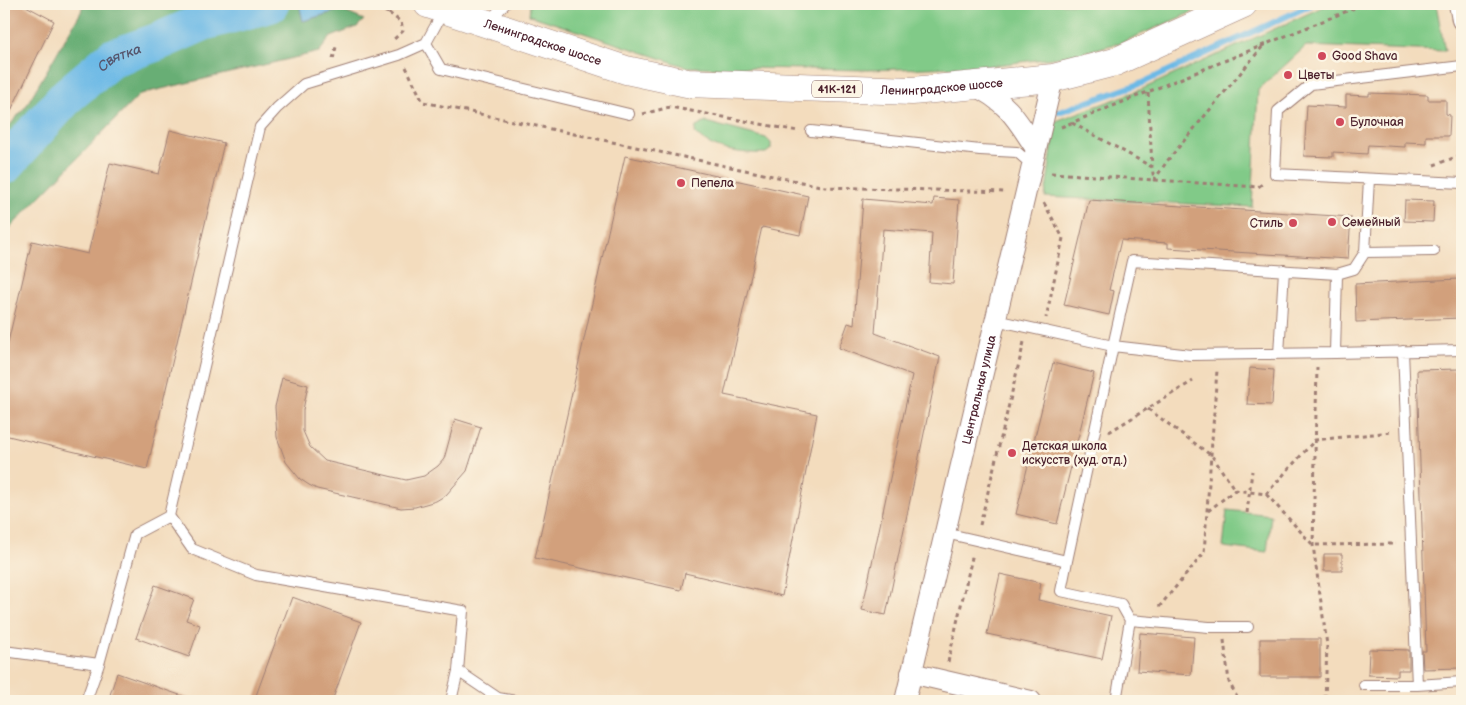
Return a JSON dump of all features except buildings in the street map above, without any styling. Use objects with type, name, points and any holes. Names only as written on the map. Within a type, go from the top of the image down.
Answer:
[{"type":"main road","name":"Ленинградское шоссе","points":[[436,7],[626,70],[687,83],[912,91],[1053,78],[1115,62],[1243,4]]},
{"type":"street","points":[[1459,4],[1462,20]]},
{"type":"street","name":"Центральная улица","points":[[906,701],[911,673],[995,320],[1026,193],[1037,162],[1053,78]]},
{"type":"street","points":[[972,85],[990,93],[1018,119],[1037,162]]},
{"type":"street","points":[[911,673],[1031,701]]},
{"type":"lane","points":[[486,23],[505,4]]},
{"type":"lane","points":[[436,7],[426,43],[442,69],[630,114]]},
{"type":"lane","points":[[426,43],[399,55],[304,84],[276,108],[260,128],[169,516],[192,549],[256,575],[463,611],[458,671],[452,701]]},
{"type":"lane","points":[[1462,66],[1311,84],[1278,111],[1275,174],[1462,183]]},
{"type":"lane","points":[[811,131],[980,150],[1017,152],[1037,162]]},
{"type":"lane","points":[[1116,701],[1130,620],[1121,604],[1060,591],[1132,261],[1337,274],[1354,269],[1365,252],[1369,179]]},
{"type":"lane","points":[[1365,252],[1434,251]]},
{"type":"lane","points":[[1279,354],[1284,270]]},
{"type":"lane","points":[[1335,353],[1337,274]]},
{"type":"lane","points":[[995,320],[1113,346],[1191,355],[1462,350]]},
{"type":"lane","points":[[1403,352],[1417,685]]},
{"type":"lane","points":[[86,701],[99,664],[135,534],[169,516]]},
{"type":"lane","points":[[945,532],[1067,561]]},
{"type":"lane","points":[[1130,620],[1248,628]]},
{"type":"lane","points":[[4,651],[99,664]]},
{"type":"lane","points":[[458,671],[498,698],[516,701]]},
{"type":"lane","points":[[1364,685],[1417,685],[1462,682]]},
{"type":"path","points":[[362,4],[389,13],[401,22],[402,31],[392,41],[423,102],[825,187],[1040,195],[1063,238],[1043,330]]},
{"type":"path","points":[[374,12],[376,4]]},
{"type":"path","points":[[1058,128],[1365,4]]},
{"type":"path","points":[[1154,180],[1168,160],[1264,45]]},
{"type":"path","points":[[1148,93],[1154,180]]},
{"type":"path","points":[[630,114],[644,114],[670,107],[796,132],[811,131]]},
{"type":"path","points":[[1072,123],[1152,167]]},
{"type":"path","points":[[1037,162],[1154,180],[1258,188],[1275,174]]},
{"type":"path","points":[[944,680],[1028,327]]},
{"type":"path","points":[[1317,354],[1313,545],[1327,645],[1326,701]]},
{"type":"path","points":[[1148,621],[1204,553],[1218,355]]},
{"type":"path","points":[[1092,443],[1193,381]]},
{"type":"path","points":[[1148,409],[1212,456],[1236,490]]},
{"type":"path","points":[[1266,494],[1315,440],[1406,431]]},
{"type":"path","points":[[1248,513],[1252,471]]},
{"type":"path","points":[[1208,512],[1236,490],[1266,494],[1313,545],[1411,544]]},
{"type":"path","points":[[1223,627],[1229,682],[1239,701]]},
{"type":"green space","points":[[83,4],[299,4],[303,21],[340,10],[364,20],[357,27],[331,37],[319,52],[140,94],[4,234],[4,132],[26,106],[81,12]]},
{"type":"green space","points":[[530,4],[1211,4],[1123,42],[1069,56],[988,66],[868,70],[687,67],[529,15]]},
{"type":"green space","points":[[1329,4],[1436,4],[1445,51],[1306,46],[1258,90],[1252,207],[1045,197],[1056,121],[1140,90]]},
{"type":"green space","points":[[706,122],[766,138],[771,143],[771,149],[766,153],[747,153],[718,148],[695,133],[696,127]]},
{"type":"green space","points":[[1227,510],[1271,515],[1267,552],[1223,547]]},
{"type":"water","points":[[299,4],[345,4],[340,10],[303,21]]},
{"type":"waterway","name":"Святка","points":[[4,166],[68,95],[112,58],[160,41],[203,22],[270,4]]},
{"type":"waterway","points":[[1059,112],[1142,83],[1313,4]]},
{"type":"place","name":"Good Shava","points":[[1322,56]]},
{"type":"place","name":"Цветы","points":[[1288,75]]},
{"type":"place","name":"Булочная","points":[[1340,122]]},
{"type":"place","name":"Пепела","points":[[681,183]]},
{"type":"place","name":"Семейный","points":[[1332,222]]},
{"type":"place","name":"Стиль","points":[[1293,223]]},
{"type":"place","name":"Детская школа искусств (худ. отд.)","points":[[1012,453]]}]
